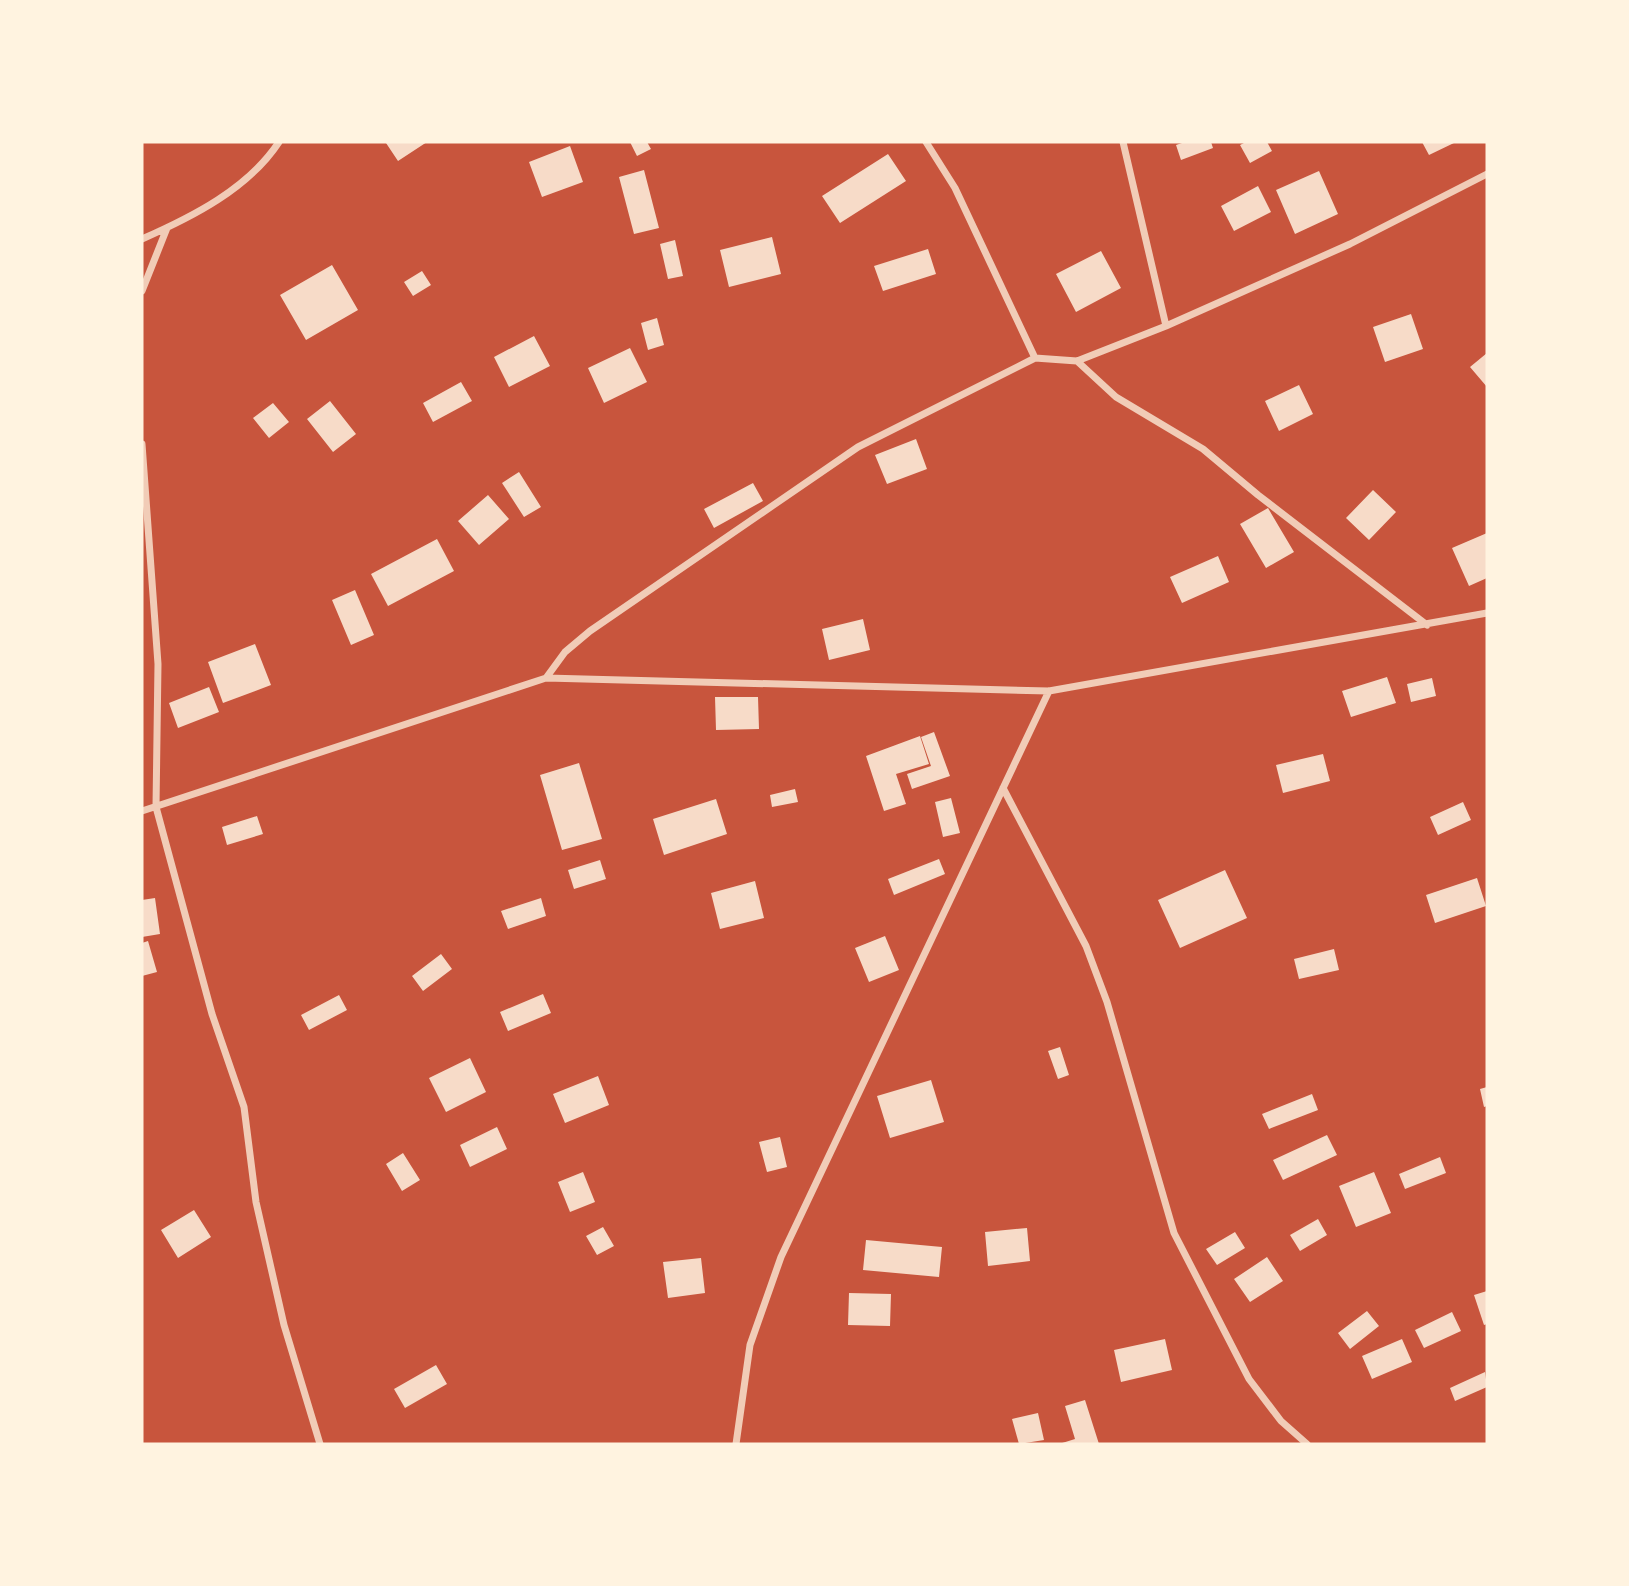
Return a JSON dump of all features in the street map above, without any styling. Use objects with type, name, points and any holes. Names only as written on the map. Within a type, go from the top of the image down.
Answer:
[{"type":"street","points":[[142,239],[224,197],[251,173],[279,142]]},
{"type":"street","points":[[926,142],[955,188],[1035,358]]},
{"type":"street","points":[[1123,142],[1166,326]]},
{"type":"street","points":[[546,678],[565,652],[590,631],[858,447],[1035,358],[1077,361],[1166,326],[1350,244],[1487,174]]},
{"type":"street","points":[[142,291],[167,228]]},
{"type":"street","points":[[1077,361],[1116,397],[1203,449],[1258,495],[1427,625]]},
{"type":"street","points":[[142,444],[158,664],[156,807],[212,1014],[244,1107],[256,1202],[284,1325],[320,1444]]},
{"type":"street","points":[[142,811],[546,678],[1049,691],[1487,613]]},
{"type":"street","points":[[736,1444],[750,1345],[781,1257],[1049,691]]},
{"type":"street","points":[[1003,788],[1086,946],[1107,1002],[1174,1233],[1249,1379],[1281,1421],[1307,1444]]},
{"type":"building","points":[[387,142],[427,142],[398,161],[386,143]]},
{"type":"building","points":[[630,142],[647,142],[651,149],[637,156]]},
{"type":"building","points":[[1185,142],[1211,142],[1213,148],[1181,160],[1176,145]]},
{"type":"building","points":[[1246,142],[1267,142],[1272,151],[1250,163],[1240,145]]},
{"type":"building","points":[[1422,142],[1456,142],[1429,155]]},
{"type":"building","points":[[570,146],[583,182],[542,197],[529,162]]},
{"type":"building","points":[[888,154],[906,181],[840,223],[822,196]]},
{"type":"building","points":[[644,170],[659,228],[634,234],[619,177]]},
{"type":"building","points":[[1319,171],[1338,214],[1295,234],[1276,190]]},
{"type":"building","points":[[1258,186],[1271,212],[1234,231],[1221,206]]},
{"type":"building","points":[[772,237],[781,274],[729,287],[720,250]]},
{"type":"building","points":[[675,240],[683,276],[668,279],[660,244]]},
{"type":"building","points":[[928,249],[936,274],[883,291],[874,266]]},
{"type":"building","points":[[1101,251],[1121,288],[1076,312],[1056,274]]},
{"type":"building","points":[[332,265],[358,310],[306,340],[280,295]]},
{"type":"building","points":[[422,271],[431,285],[413,296],[404,282]]},
{"type":"building","points":[[1411,314],[1423,349],[1385,362],[1373,327]]},
{"type":"building","points":[[657,318],[664,345],[648,350],[641,323]]},
{"type":"building","points":[[534,336],[550,366],[509,387],[494,357]]},
{"type":"building","points":[[630,348],[647,382],[604,403],[588,368]]},
{"type":"building","points":[[1487,353],[1487,387],[1470,367]]},
{"type":"building","points":[[461,382],[472,401],[433,422],[423,403]]},
{"type":"building","points":[[1299,385],[1313,414],[1279,431],[1265,401]]},
{"type":"building","points":[[330,401],[356,434],[333,452],[307,419]]},
{"type":"building","points":[[273,403],[289,422],[269,438],[253,418]]},
{"type":"building","points":[[916,439],[927,469],[887,484],[875,455]]},
{"type":"building","points":[[519,472],[541,507],[524,517],[502,483]]},
{"type":"building","points":[[753,483],[763,501],[714,528],[704,509]]},
{"type":"building","points":[[1373,490],[1396,512],[1369,540],[1346,518]]},
{"type":"building","points":[[488,495],[509,519],[479,545],[458,521]]},
{"type":"building","points":[[1268,508],[1294,552],[1266,568],[1240,524]]},
{"type":"building","points":[[1487,533],[1487,578],[1469,586],[1452,548]]},
{"type":"building","points":[[437,539],[454,571],[388,606],[371,574]]},
{"type":"building","points":[[1218,556],[1229,582],[1182,603],[1170,577]]},
{"type":"building","points":[[355,590],[374,635],[351,645],[332,600]]},
{"type":"building","points":[[863,619],[870,650],[829,660],[822,629]]},
{"type":"building","points":[[255,644],[271,685],[223,703],[208,662]]},
{"type":"building","points":[[1387,677],[1396,703],[1351,717],[1342,691]]},
{"type":"building","points":[[1432,678],[1436,696],[1411,702],[1407,684]]},
{"type":"building","points":[[209,687],[219,712],[178,728],[169,703]]},
{"type":"building","points":[[715,697],[758,697],[759,729],[716,730]]},
{"type":"building","points":[[934,732],[950,776],[912,789],[907,774],[931,766],[921,737]]},
{"type":"building","points":[[920,736],[929,764],[896,774],[906,804],[884,811],[866,756]]},
{"type":"building","points":[[1323,754],[1330,781],[1283,793],[1276,765]]},
{"type":"building","points":[[579,763],[602,839],[562,850],[540,775]]},
{"type":"building","points":[[795,789],[798,802],[772,807],[770,795]]},
{"type":"building","points":[[951,798],[960,833],[943,837],[935,802]]},
{"type":"building","points":[[716,799],[727,834],[664,855],[653,819]]},
{"type":"building","points":[[1463,802],[1471,820],[1438,835],[1430,817]]},
{"type":"building","points":[[257,816],[263,834],[227,845],[222,827]]},
{"type":"building","points":[[939,859],[945,874],[894,895],[888,879]]},
{"type":"building","points":[[600,860],[606,879],[574,889],[568,870]]},
{"type":"building","points":[[1225,870],[1247,918],[1180,948],[1158,900]]},
{"type":"building","points":[[1477,878],[1486,906],[1435,923],[1426,895]]},
{"type":"building","points":[[755,881],[764,918],[720,929],[711,893]]},
{"type":"building","points":[[155,898],[160,934],[142,937],[142,900]]},
{"type":"building","points":[[541,898],[546,916],[508,929],[501,911]]},
{"type":"building","points":[[885,936],[899,970],[869,982],[855,948]]},
{"type":"building","points":[[148,941],[157,972],[142,976],[142,943]]},
{"type":"building","points":[[1334,949],[1339,970],[1299,979],[1294,959]]},
{"type":"building","points":[[441,954],[452,969],[423,991],[412,976]]},
{"type":"building","points":[[543,994],[551,1013],[508,1031],[500,1012]]},
{"type":"building","points":[[339,995],[347,1010],[309,1030],[301,1015]]},
{"type":"building","points":[[1060,1047],[1069,1075],[1058,1079],[1048,1051]]},
{"type":"building","points":[[470,1058],[486,1092],[446,1112],[429,1078]]},
{"type":"building","points":[[598,1076],[609,1105],[565,1123],[553,1094]]},
{"type":"building","points":[[931,1080],[944,1122],[890,1138],[877,1096]]},
{"type":"building","points":[[1487,1087],[1487,1106],[1484,1107],[1480,1089]]},
{"type":"building","points":[[1312,1094],[1318,1110],[1269,1129],[1262,1114]]},
{"type":"building","points":[[497,1127],[507,1149],[470,1167],[460,1145]]},
{"type":"building","points":[[1327,1135],[1337,1155],[1283,1180],[1273,1160]]},
{"type":"building","points":[[780,1137],[787,1167],[767,1172],[759,1142]]},
{"type":"building","points":[[403,1153],[420,1180],[402,1191],[386,1164]]},
{"type":"building","points":[[1440,1157],[1446,1173],[1405,1189],[1399,1174]]},
{"type":"building","points":[[583,1172],[595,1202],[570,1212],[558,1182]]},
{"type":"building","points":[[1374,1172],[1391,1213],[1356,1227],[1339,1186]]},
{"type":"building","points":[[194,1210],[211,1237],[178,1258],[161,1230]]},
{"type":"building","points":[[1318,1219],[1327,1235],[1300,1251],[1290,1235]]},
{"type":"building","points":[[603,1227],[614,1246],[597,1255],[586,1236]]},
{"type":"building","points":[[1027,1228],[1030,1261],[988,1266],[985,1232]]},
{"type":"building","points":[[1235,1232],[1245,1248],[1217,1265],[1206,1249]]},
{"type":"building","points":[[866,1240],[942,1247],[939,1277],[863,1270]]},
{"type":"building","points":[[1267,1257],[1283,1281],[1250,1302],[1234,1279]]},
{"type":"building","points":[[701,1258],[705,1293],[668,1298],[663,1262]]},
{"type":"building","points":[[1487,1291],[1487,1324],[1484,1325],[1474,1295]]},
{"type":"building","points":[[849,1293],[891,1294],[890,1326],[848,1325]]},
{"type":"building","points":[[1367,1311],[1379,1326],[1350,1349],[1338,1333]]},
{"type":"building","points":[[1452,1312],[1461,1331],[1424,1348],[1415,1330]]},
{"type":"building","points":[[1165,1339],[1172,1370],[1121,1382],[1114,1350]]},
{"type":"building","points":[[1402,1339],[1412,1362],[1372,1379],[1362,1356]]},
{"type":"building","points":[[436,1365],[447,1384],[405,1408],[394,1389]]},
{"type":"building","points":[[1485,1372],[1487,1387],[1455,1401],[1450,1388]]},
{"type":"building","points":[[1085,1400],[1099,1444],[1059,1444],[1075,1439],[1065,1406]]},
{"type":"building","points":[[1038,1413],[1044,1440],[1019,1444],[1012,1419]]}]
